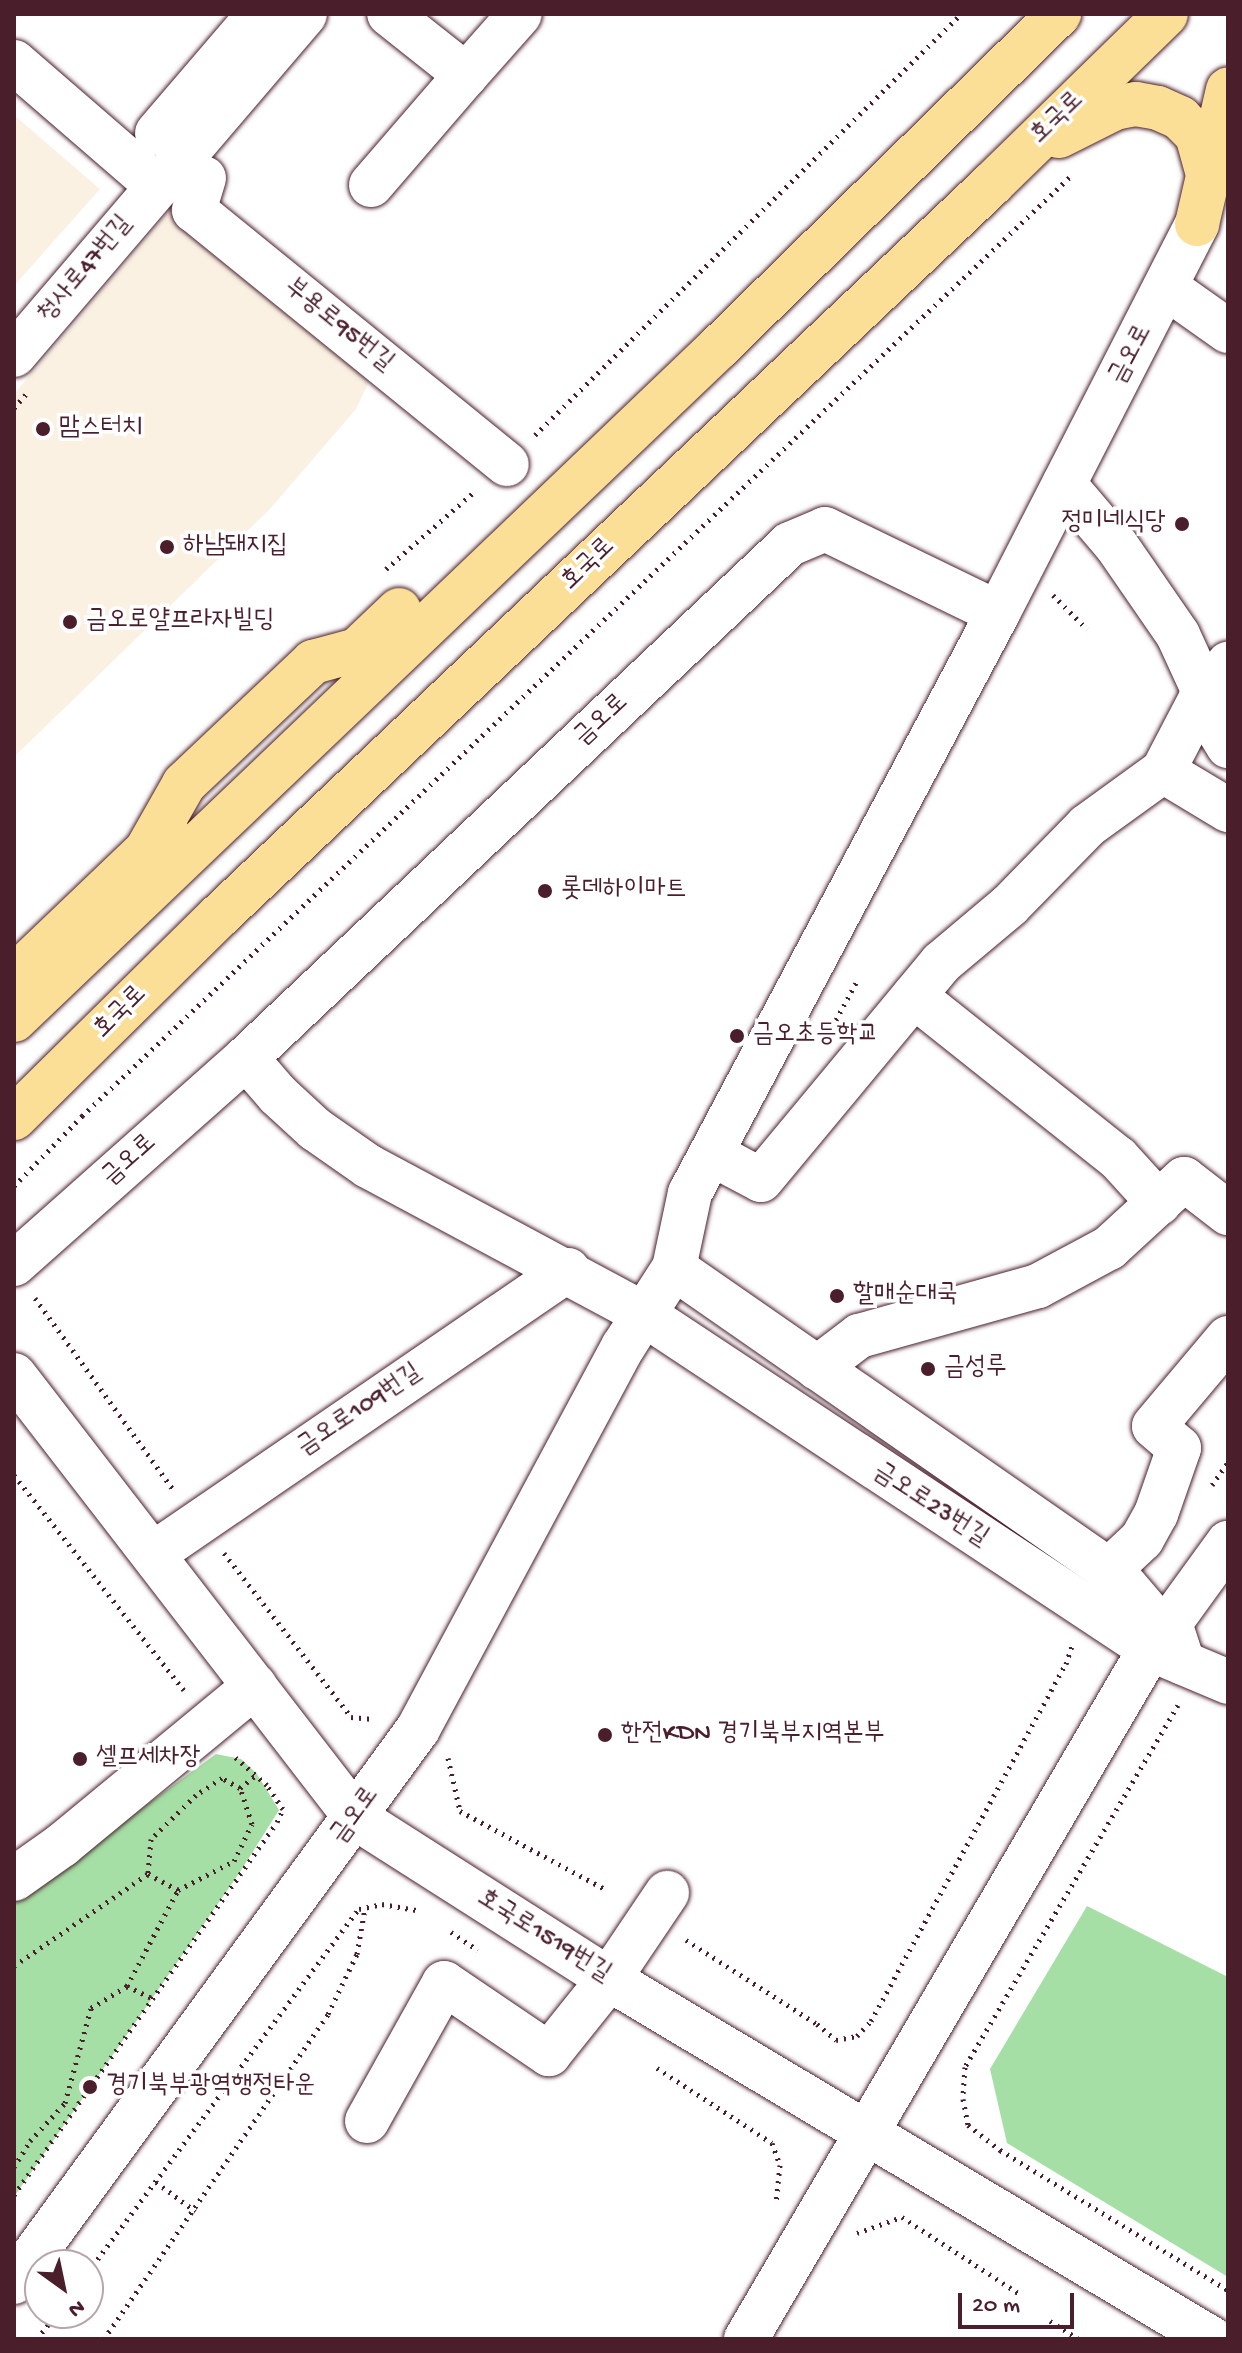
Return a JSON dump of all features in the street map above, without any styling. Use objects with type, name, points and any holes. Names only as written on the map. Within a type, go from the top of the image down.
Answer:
[{"type":"main road","points":[[14,1020],[730,336],[1059,14]]},
{"type":"main road","name":"호국로","points":[[14,1118],[219,916],[992,184],[1166,14]]},
{"type":"main road","points":[[1197,224],[1219,169],[1228,90]]},
{"type":"main road","points":[[992,184],[1082,121],[1115,108],[1136,104],[1158,108],[1180,118],[1197,135],[1219,169]]},
{"type":"main road","points":[[14,979],[146,851],[184,784],[313,662],[357,650],[441,570],[503,552]]},
{"type":"main road","points":[[14,979],[83,955]]},
{"type":"street","points":[[157,133],[259,14]]},
{"type":"street","name":"청사로47번길","points":[[14,355],[305,14]]},
{"type":"street","points":[[389,14],[466,75]]},
{"type":"street","points":[[371,185],[520,14]]},
{"type":"street","points":[[14,62],[157,186]]},
{"type":"street","name":"부용로95번길","points":[[204,178],[194,210],[507,464]]},
{"type":"street","name":"금오로","points":[[14,2282],[147,2096],[356,1818],[418,1729],[642,1313],[674,1268],[690,1193],[998,613],[1167,288],[1197,224]]},
{"type":"street","points":[[1167,288],[1228,331]]},
{"type":"street","points":[[1064,484],[1116,545],[1211,686],[1228,746]]},
{"type":"street","name":"금오로","points":[[24,1280],[246,1058],[790,544],[825,529],[998,613]]},
{"type":"street","points":[[712,1154],[761,1180],[941,963],[1010,905],[1087,826],[1163,771],[1211,686]]},
{"type":"street","points":[[1163,771],[1228,810]]},
{"type":"street","points":[[914,996],[1118,1158],[1159,1203]]},
{"type":"street","points":[[246,1058],[278,1095],[315,1129],[368,1166],[568,1270],[642,1313]]},
{"type":"street","points":[[817,1368],[859,1336],[1038,1286],[1109,1248],[1184,1179],[1228,1213]]},
{"type":"street","points":[[674,1268],[1109,1570],[1150,1615],[1174,1671]]},
{"type":"street","name":"금오로109번길","points":[[153,1554],[568,1270]]},
{"type":"street","name":"금오로23번길","points":[[642,1313],[1174,1671],[1228,1682]]},
{"type":"street","points":[[1109,1570],[1142,1539],[1156,1514],[1179,1448],[1154,1426],[1228,1338]]},
{"type":"street","name":"호국로1519번길","points":[[14,1375],[356,1818],[609,1979],[865,2135],[1212,2339]]},
{"type":"street","points":[[746,2339],[865,2135],[1174,1671],[1170,1623],[1228,1543]]},
{"type":"street","points":[[14,1879],[62,1845],[255,1686]]},
{"type":"street","points":[[367,2121],[444,1983],[549,2054],[609,1979],[667,1893]]},
{"type":"path","points":[[377,577],[507,464],[961,14]]},
{"type":"path","points":[[14,1186],[82,1116],[1080,168]]},
{"type":"path","points":[[24,1280],[179,1498]]},
{"type":"path","points":[[14,1475],[189,1697]]},
{"type":"path","points":[[222,1551],[351,1717],[378,1718]]},
{"type":"path","points":[[678,1935],[817,2024],[836,2040],[857,2036],[871,2021],[1059,1678],[1073,1648],[1070,1640]]},
{"type":"path","points":[[1174,1671],[1180,1702],[965,2067],[963,2099],[968,2125],[1000,2150],[1228,2290]]},
{"type":"path","points":[[454,1747],[447,1761],[460,1811],[605,1889]]},
{"type":"path","points":[[14,2195],[283,1809],[256,1775],[231,1754]]},
{"type":"path","points":[[240,1788],[256,1775]]},
{"type":"path","points":[[14,2167],[30,2141],[65,2103],[91,2008],[127,1986],[178,1890],[234,1861],[252,1824],[240,1788],[222,1778],[171,1817],[151,1839],[148,1874]]},
{"type":"path","points":[[148,1874],[178,1890]]},
{"type":"path","points":[[14,1966],[148,1874]]},
{"type":"path","points":[[104,2251],[359,1909],[399,1906],[416,1909],[429,1917]]},
{"type":"path","points":[[104,2339],[328,2014],[357,1954],[365,1908]]},
{"type":"path","points":[[441,1925],[478,1950]]},
{"type":"path","points":[[127,1986],[152,1998]]},
{"type":"path","points":[[657,2068],[772,2143],[780,2165],[775,2207]]},
{"type":"path","points":[[156,2182],[195,2211]]},
{"type":"path","points":[[850,2235],[902,2217],[1018,2293]]},
{"type":"path","points":[[1050,2321],[1079,2339]]},
{"type":"shaded area","points":[[14,115],[100,189],[14,286]]},
{"type":"shaded area","points":[[170,210],[370,380],[356,409],[270,509],[14,757],[14,394]]},
{"type":"green space","points":[[216,1754],[241,1759],[257,1774],[279,1810],[240,1872],[14,2197],[14,1902]]},
{"type":"green space","points":[[1087,1906],[1228,1977],[1228,2277],[1007,2143],[990,2069]]},
{"type":"place","name":"맘스터치","points":[[43,429]]},
{"type":"place","name":"정미네식당","points":[[1182,524]]},
{"type":"place","name":"하남돼지집","points":[[167,547]]},
{"type":"place","name":"금오로얄프라자빌딩","points":[[70,622]]},
{"type":"place","name":"롯데하이마트","points":[[545,891]]},
{"type":"place","name":"금오초등학교","points":[[737,1036]]},
{"type":"place","name":"할매순대국","points":[[837,1296]]},
{"type":"place","name":"금성루","points":[[928,1369]]},
{"type":"place","name":"한전KDN 경기북부지역본부","points":[[605,1735]]},
{"type":"place","name":"셀프세차장","points":[[80,1759]]},
{"type":"place","name":"경기북부광역행정타운","points":[[90,2087]]}]
